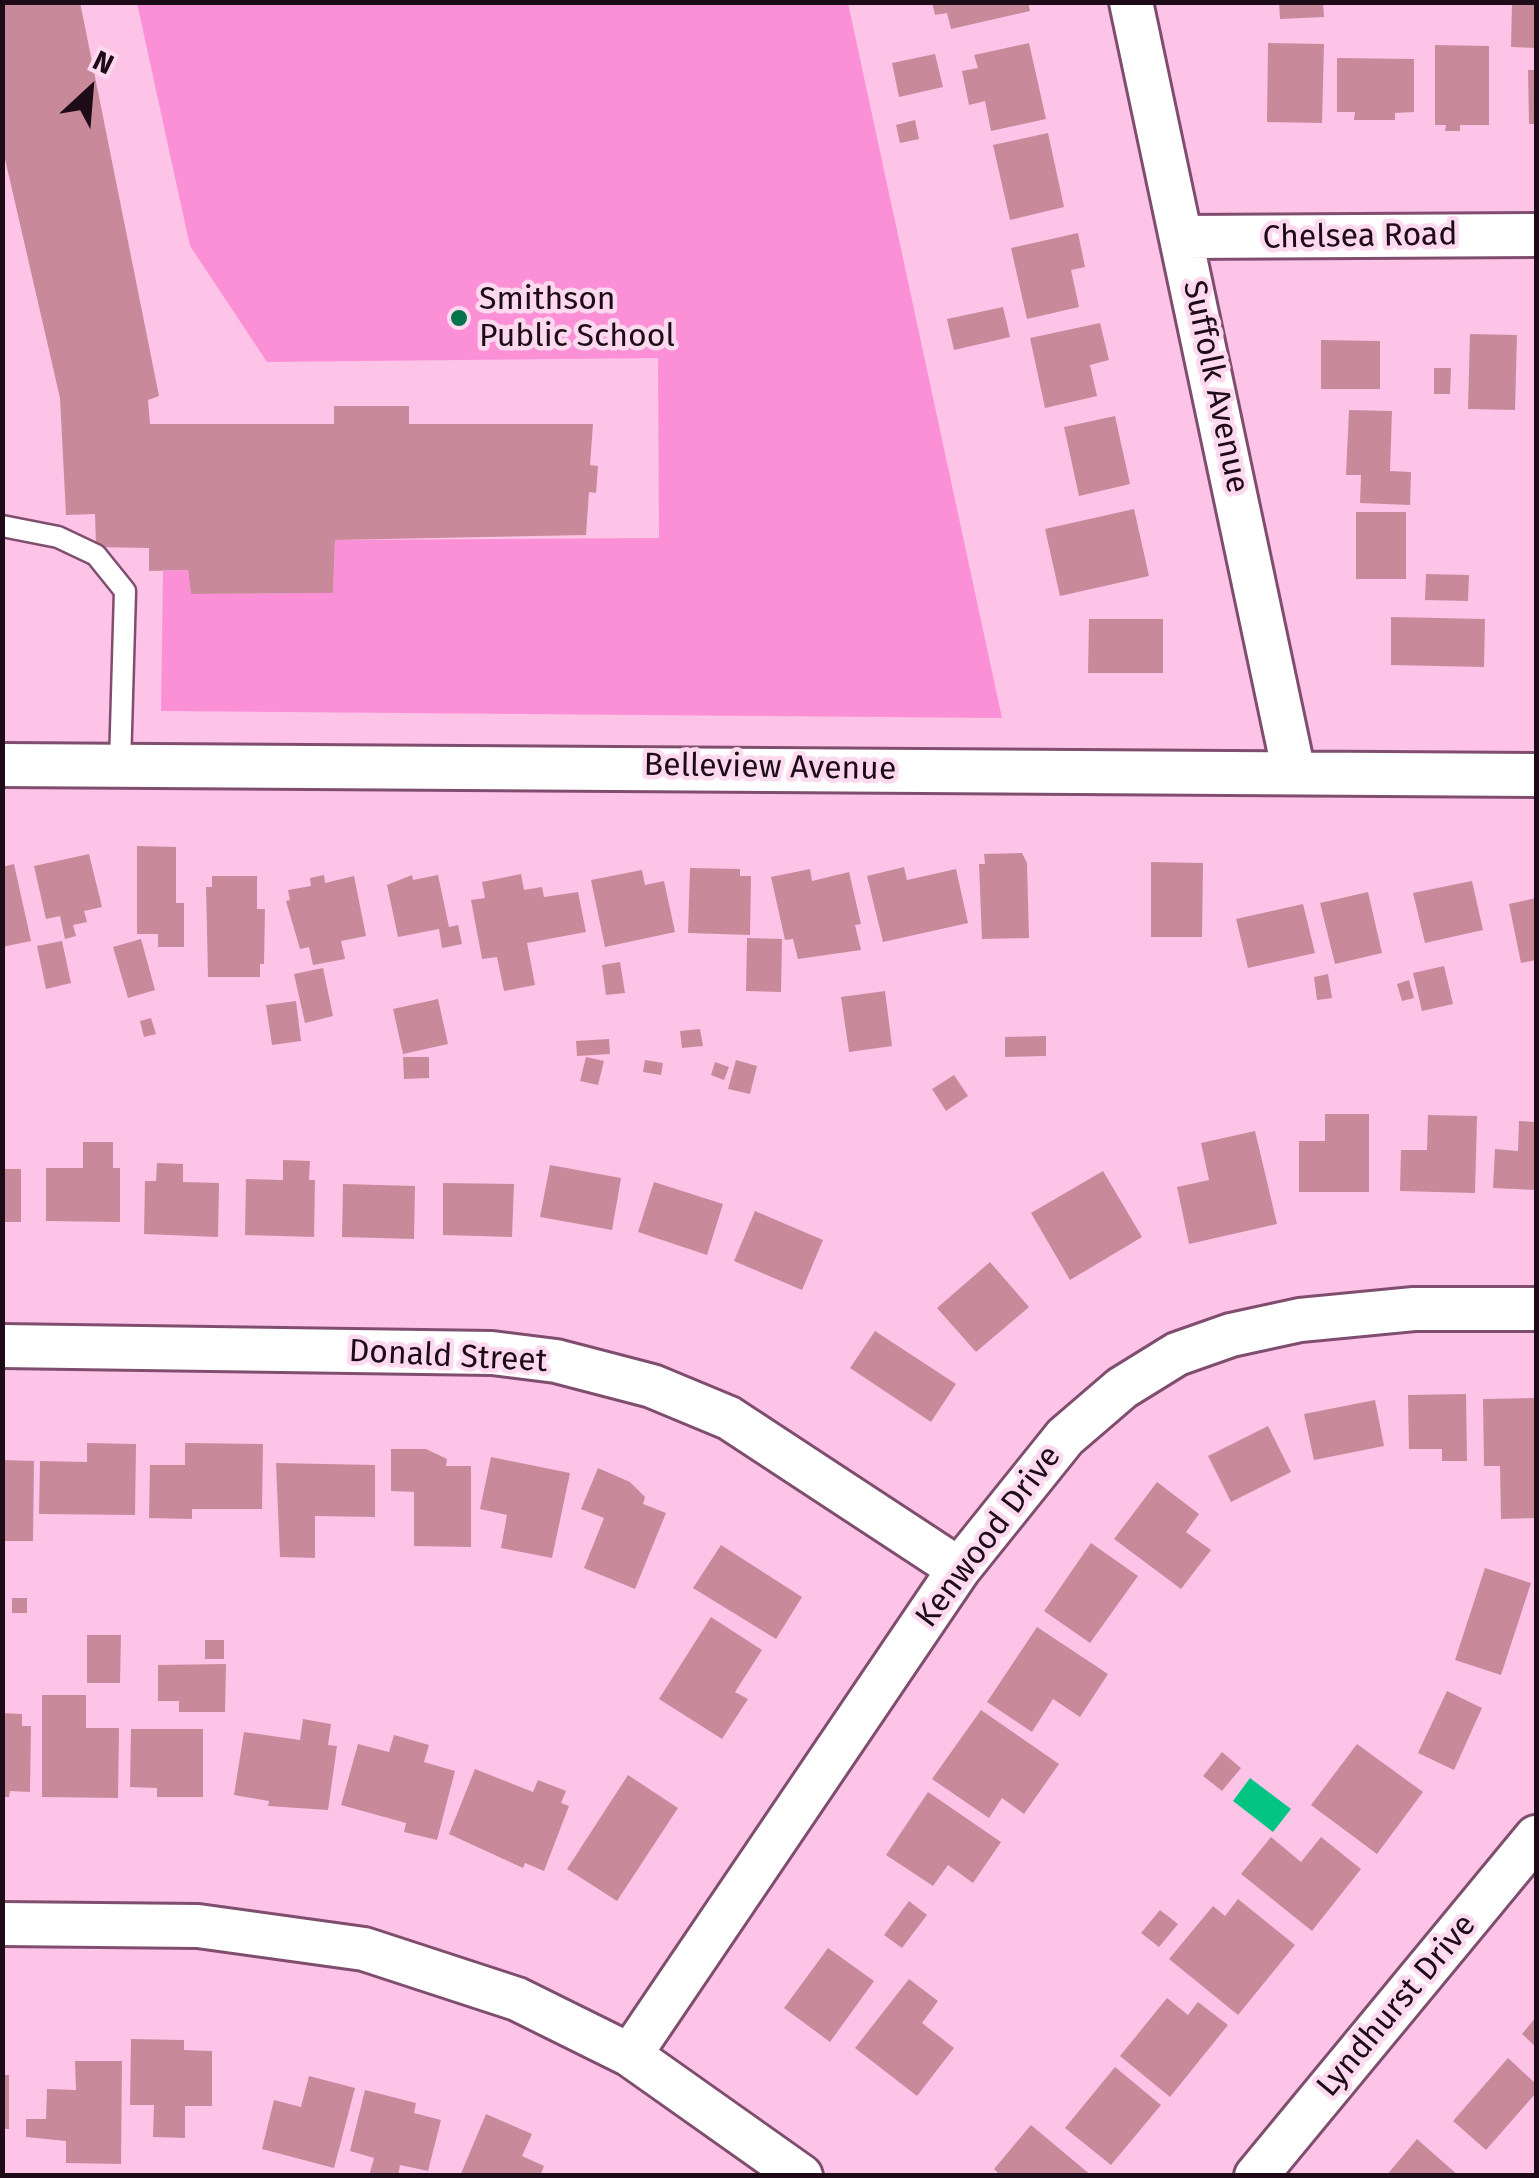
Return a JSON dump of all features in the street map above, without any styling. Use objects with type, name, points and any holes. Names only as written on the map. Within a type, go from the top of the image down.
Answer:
[{"type":"street","name":"Suffolk Avenue","points":[[1131,2],[1294,773]]},
{"type":"street","name":"Chelsea Road","points":[[1183,237],[1536,235]]},
{"type":"street","name":"Belleview Avenue","points":[[2,765],[1536,774]]},
{"type":"street","name":"Kenwood Drive","points":[[630,2055],[960,1568],[1064,1437],[1122,1388],[1177,1354],[1231,1335],[1300,1320],[1414,1308],[1536,1308]]},
{"type":"street","name":"Donald Street","points":[[2,1346],[492,1353],[592,1369],[691,1400],[728,1418],[960,1568]]},
{"type":"street","name":"Lyndhurst Drive","points":[[1256,2176],[1536,1837]]},
{"type":"street","points":[[2,1924],[198,1926],[364,1949],[517,1998],[630,2055],[801,2176]]},
{"type":"lane","points":[[2,526],[58,537],[96,554],[125,590],[120,765]]},
{"type":"shaded area","name":"Smithson Public School","points":[[137,3],[848,3],[1002,718],[161,711],[163,571],[188,570],[191,594],[333,593],[335,540],[659,538],[658,358],[267,362],[190,246]]},
{"type":"shaded area","points":[[1250,1778],[1291,1809],[1273,1832],[1233,1801]]},
{"type":"building","points":[[2,2],[80,2],[159,396],[148,400],[150,424],[334,424],[334,406],[409,406],[409,424],[593,424],[590,465],[598,466],[596,493],[589,492],[586,535],[335,540],[333,593],[191,594],[188,570],[149,571],[149,548],[96,547],[95,514],[66,515],[60,398],[2,146]]},
{"type":"building","points":[[932,2],[1028,2],[1030,11],[951,29],[947,13],[935,15]]},
{"type":"building","points":[[1279,2],[1323,2],[1324,17],[1280,19]]},
{"type":"building","points":[[1512,2],[1536,2],[1536,48],[1511,47]]},
{"type":"building","points":[[1029,43],[1046,119],[991,131],[985,101],[969,105],[962,71],[978,68],[974,55]]},
{"type":"building","points":[[1268,43],[1324,44],[1322,123],[1267,122]]},
{"type":"building","points":[[1435,45],[1489,46],[1489,125],[1460,125],[1460,131],[1445,131],[1446,125],[1435,125]]},
{"type":"building","points":[[935,54],[943,87],[899,97],[892,63]]},
{"type":"building","points":[[1337,58],[1414,59],[1414,112],[1395,113],[1395,120],[1354,120],[1355,112],[1337,112]]},
{"type":"building","points":[[1528,70],[1536,70],[1536,124],[1529,124]]},
{"type":"building","points":[[915,120],[919,139],[900,143],[896,125]]},
{"type":"building","points":[[1048,133],[1064,207],[1010,220],[993,145]]},
{"type":"building","points":[[1078,233],[1085,267],[1071,270],[1079,307],[1027,319],[1011,248]]},
{"type":"building","points":[[1003,307],[1010,337],[954,350],[947,319]]},
{"type":"building","points":[[1100,323],[1109,360],[1090,365],[1097,396],[1045,408],[1030,338]]},
{"type":"building","points":[[1470,334],[1517,335],[1515,410],[1468,409]]},
{"type":"building","points":[[1321,340],[1380,341],[1380,389],[1321,389]]},
{"type":"building","points":[[1434,368],[1451,368],[1450,394],[1434,394]]},
{"type":"building","points":[[1349,410],[1392,411],[1390,471],[1411,472],[1410,505],[1360,503],[1361,475],[1346,475]]},
{"type":"building","points":[[1115,416],[1130,484],[1079,496],[1064,427]]},
{"type":"building","points":[[1134,509],[1149,576],[1060,596],[1045,529]]},
{"type":"building","points":[[1356,512],[1406,512],[1406,579],[1356,579]]},
{"type":"building","points":[[1426,574],[1469,575],[1468,601],[1425,600]]},
{"type":"building","points":[[1391,617],[1485,619],[1484,667],[1391,665]]},
{"type":"building","points":[[1089,619],[1163,619],[1163,673],[1088,673]]},
{"type":"building","points":[[137,846],[176,847],[176,903],[184,903],[184,947],[158,947],[158,934],[137,934]]},
{"type":"building","points":[[1022,853],[1027,863],[1029,938],[982,939],[979,864],[985,864],[984,854]]},
{"type":"building","points":[[89,854],[102,907],[84,911],[87,922],[73,925],[76,936],[65,939],[60,916],[46,919],[34,866]]},
{"type":"building","points":[[1151,862],[1203,863],[1202,937],[1151,937]]},
{"type":"building","points":[[14,864],[31,941],[2,947],[2,867]]},
{"type":"building","points":[[904,867],[907,880],[956,869],[968,923],[883,942],[867,876]]},
{"type":"building","points":[[690,868],[740,869],[740,876],[751,876],[750,935],[688,933]]},
{"type":"building","points":[[810,869],[812,881],[849,872],[861,924],[855,925],[861,950],[798,959],[793,939],[785,940],[771,877]]},
{"type":"building","points":[[642,870],[645,885],[664,881],[675,932],[605,947],[591,880]]},
{"type":"building","points":[[521,874],[524,890],[542,887],[544,897],[578,892],[586,932],[527,943],[535,985],[504,991],[497,957],[482,959],[471,900],[485,898],[482,882]]},
{"type":"building","points":[[324,875],[325,883],[354,876],[366,936],[341,941],[345,959],[313,965],[309,947],[300,949],[286,901],[290,900],[288,890],[311,886],[310,878]]},
{"type":"building","points":[[412,875],[413,880],[438,875],[449,927],[458,925],[462,944],[442,948],[439,929],[398,937],[387,885]]},
{"type":"building","points":[[212,876],[257,876],[257,909],[265,909],[264,964],[260,964],[260,977],[208,977],[206,887],[212,887]]},
{"type":"building","points":[[1472,881],[1483,930],[1425,943],[1413,893]]},
{"type":"building","points":[[1368,892],[1382,953],[1335,964],[1320,903]]},
{"type":"building","points":[[1536,898],[1536,960],[1521,963],[1509,904]]},
{"type":"building","points":[[1303,904],[1315,953],[1248,968],[1236,919]]},
{"type":"building","points":[[747,938],[782,939],[781,992],[746,991]]},
{"type":"building","points":[[141,939],[155,990],[128,998],[113,947]]},
{"type":"building","points":[[62,941],[71,983],[46,989],[37,946]]},
{"type":"building","points":[[620,962],[625,993],[606,995],[602,965]]},
{"type":"building","points":[[1444,966],[1453,1004],[1422,1011],[1413,973]]},
{"type":"building","points":[[323,968],[333,1016],[305,1023],[294,974]]},
{"type":"building","points":[[1328,974],[1332,998],[1317,1000],[1314,977]]},
{"type":"building","points":[[1409,980],[1414,998],[1402,1001],[1397,984]]},
{"type":"building","points":[[885,991],[892,1046],[849,1052],[841,997]]},
{"type":"building","points":[[438,999],[448,1044],[403,1054],[393,1009]]},
{"type":"building","points":[[296,1001],[301,1041],[272,1045],[266,1005]]},
{"type":"building","points":[[151,1018],[156,1034],[144,1037],[140,1021]]},
{"type":"building","points":[[700,1029],[703,1046],[682,1048],[680,1031]]},
{"type":"building","points":[[1046,1036],[1046,1056],[1005,1057],[1005,1037]]},
{"type":"building","points":[[609,1039],[610,1054],[577,1056],[576,1041]]},
{"type":"building","points":[[403,1057],[429,1057],[429,1078],[404,1079]]},
{"type":"building","points":[[586,1057],[604,1061],[598,1085],[580,1081]]},
{"type":"building","points":[[645,1060],[663,1063],[661,1075],[643,1072]]},
{"type":"building","points":[[736,1060],[757,1066],[750,1094],[728,1089]]},
{"type":"building","points":[[715,1062],[729,1067],[724,1080],[711,1075]]},
{"type":"building","points":[[954,1075],[968,1096],[946,1111],[932,1089]]},
{"type":"building","points":[[1325,1114],[1369,1114],[1369,1192],[1299,1192],[1299,1141],[1325,1141]]},
{"type":"building","points":[[1428,1115],[1477,1116],[1475,1193],[1400,1191],[1401,1150],[1427,1150]]},
{"type":"building","points":[[1519,1121],[1536,1122],[1536,1190],[1493,1188],[1495,1149],[1518,1151]]},
{"type":"building","points":[[1255,1131],[1277,1224],[1189,1244],[1177,1187],[1209,1180],[1201,1143]]},
{"type":"building","points":[[83,1142],[113,1142],[113,1168],[120,1168],[120,1222],[46,1221],[46,1168],[83,1168]]},
{"type":"building","points":[[283,1160],[310,1161],[309,1180],[315,1180],[314,1237],[245,1235],[246,1179],[283,1180]]},
{"type":"building","points":[[157,1163],[183,1164],[183,1182],[219,1183],[218,1237],[144,1234],[145,1181],[156,1181]]},
{"type":"building","points":[[550,1165],[621,1178],[612,1230],[540,1217]]},
{"type":"building","points":[[2,1169],[21,1169],[21,1222],[2,1222]]},
{"type":"building","points":[[1103,1171],[1142,1237],[1070,1280],[1031,1213]]},
{"type":"building","points":[[654,1182],[723,1204],[707,1255],[638,1232]]},
{"type":"building","points":[[443,1183],[514,1184],[512,1237],[443,1235]]},
{"type":"building","points":[[343,1184],[415,1186],[414,1239],[342,1237]]},
{"type":"building","points":[[755,1211],[823,1240],[802,1290],[734,1261]]},
{"type":"building","points":[[990,1262],[1029,1307],[976,1352],[937,1308]]},
{"type":"building","points":[[875,1331],[956,1384],[931,1422],[850,1368]]},
{"type":"building","points":[[1466,1394],[1467,1461],[1442,1461],[1442,1449],[1409,1449],[1408,1395]]},
{"type":"building","points":[[1536,1398],[1536,1518],[1501,1519],[1500,1466],[1484,1466],[1483,1399]]},
{"type":"building","points":[[1375,1400],[1384,1446],[1314,1460],[1304,1414]]},
{"type":"building","points":[[1268,1426],[1291,1472],[1231,1502],[1208,1456]]},
{"type":"building","points":[[87,1443],[136,1444],[135,1515],[39,1514],[40,1461],[87,1462]]},
{"type":"building","points":[[185,1443],[263,1444],[262,1509],[192,1509],[192,1519],[149,1518],[150,1465],[185,1465]]},
{"type":"building","points":[[391,1449],[426,1449],[447,1459],[446,1466],[471,1466],[471,1547],[414,1546],[414,1492],[391,1491]]},
{"type":"building","points":[[491,1457],[570,1473],[552,1558],[501,1548],[507,1515],[480,1509]]},
{"type":"building","points":[[2,1460],[34,1461],[33,1541],[2,1541]]},
{"type":"building","points":[[276,1463],[375,1465],[375,1517],[315,1516],[315,1558],[280,1557]]},
{"type":"building","points":[[598,1468],[630,1482],[645,1497],[643,1504],[666,1513],[635,1589],[584,1568],[604,1518],[581,1509]]},
{"type":"building","points":[[1157,1482],[1199,1514],[1186,1532],[1211,1550],[1181,1589],[1114,1539]]},
{"type":"building","points":[[1091,1543],[1138,1576],[1090,1643],[1044,1611]]},
{"type":"building","points":[[721,1545],[802,1597],[776,1639],[693,1588]]},
{"type":"building","points":[[1485,1568],[1531,1583],[1501,1675],[1455,1660]]},
{"type":"building","points":[[12,1598],[27,1598],[27,1613],[12,1613]]},
{"type":"building","points":[[711,1617],[762,1650],[735,1692],[748,1699],[722,1739],[659,1699]]},
{"type":"building","points":[[1037,1627],[1108,1674],[1080,1717],[1053,1699],[1032,1732],[987,1702]]},
{"type":"building","points":[[87,1635],[121,1635],[120,1683],[87,1683]]},
{"type":"building","points":[[205,1640],[224,1640],[224,1659],[205,1659]]},
{"type":"building","points":[[226,1664],[225,1712],[179,1712],[179,1701],[158,1701],[158,1665]]},
{"type":"building","points":[[1447,1691],[1482,1708],[1454,1770],[1418,1753]]},
{"type":"building","points":[[42,1695],[86,1695],[86,1728],[119,1728],[118,1798],[42,1797]]},
{"type":"building","points":[[981,1710],[1059,1764],[1024,1814],[1002,1798],[989,1818],[932,1779]]},
{"type":"building","points":[[2,1713],[22,1714],[22,1726],[31,1726],[30,1792],[10,1791],[9,1797],[2,1797]]},
{"type":"building","points":[[303,1719],[331,1724],[328,1745],[337,1746],[328,1810],[268,1806],[269,1801],[234,1795],[244,1732],[300,1740]]},
{"type":"building","points":[[131,1729],[203,1729],[203,1797],[157,1797],[157,1788],[130,1787]]},
{"type":"building","points":[[394,1735],[429,1745],[424,1762],[455,1771],[437,1840],[404,1832],[406,1823],[341,1805],[358,1744],[389,1752]]},
{"type":"building","points":[[1357,1744],[1423,1792],[1377,1854],[1311,1805]]},
{"type":"building","points":[[1222,1752],[1241,1768],[1222,1791],[1203,1776]]},
{"type":"building","points":[[475,1769],[533,1792],[538,1780],[566,1791],[561,1803],[569,1806],[544,1871],[525,1863],[523,1868],[449,1834]]},
{"type":"building","points":[[628,1775],[678,1808],[617,1901],[567,1869]]},
{"type":"building","points":[[928,1792],[1001,1842],[973,1883],[948,1865],[933,1886],[886,1855]]},
{"type":"building","points":[[1271,1837],[1301,1862],[1321,1837],[1361,1869],[1312,1931],[1241,1874]]},
{"type":"building","points":[[1238,1899],[1295,1945],[1238,2015],[1169,1959],[1213,1906],[1225,1916]]},
{"type":"building","points":[[909,1901],[927,1915],[902,1948],[884,1935]]},
{"type":"building","points":[[1160,1910],[1178,1924],[1159,1947],[1141,1933]]},
{"type":"building","points":[[828,1948],[874,1981],[830,2042],[784,2008]]},
{"type":"building","points":[[909,1979],[938,2001],[922,2023],[954,2048],[917,2096],[855,2048]]},
{"type":"building","points":[[1167,1998],[1188,2015],[1198,2002],[1228,2025],[1170,2097],[1120,2056]]},
{"type":"building","points":[[1536,2017],[1536,2047],[1522,2034]]},
{"type":"building","points":[[131,2039],[184,2040],[184,2050],[212,2051],[212,2106],[185,2106],[185,2138],[153,2137],[154,2105],[130,2105]]},
{"type":"building","points":[[1508,2058],[1536,2084],[1536,2093],[1486,2150],[1453,2121]]},
{"type":"building","points":[[75,2061],[122,2061],[121,2164],[66,2163],[66,2141],[26,2137],[26,2119],[46,2119],[47,2089],[76,2090]]},
{"type":"building","points":[[1115,2067],[1161,2105],[1111,2165],[1065,2128]]},
{"type":"building","points":[[2,2075],[9,2075],[9,2129],[2,2129]]},
{"type":"building","points":[[309,2076],[355,2088],[334,2168],[262,2149],[274,2100],[301,2107]]},
{"type":"building","points":[[365,2090],[416,2103],[414,2113],[441,2120],[428,2171],[400,2165],[398,2176],[369,2176],[374,2158],[350,2151]]},
{"type":"building","points":[[486,2114],[532,2134],[522,2156],[544,2166],[540,2176],[460,2176]]},
{"type":"building","points":[[1031,2125],[1092,2176],[1001,2176],[994,2169]]},
{"type":"building","points":[[1417,2139],[1459,2176],[1386,2176]]},
{"type":"place","name":"Smithson Public School","points":[[459,318]]}]
